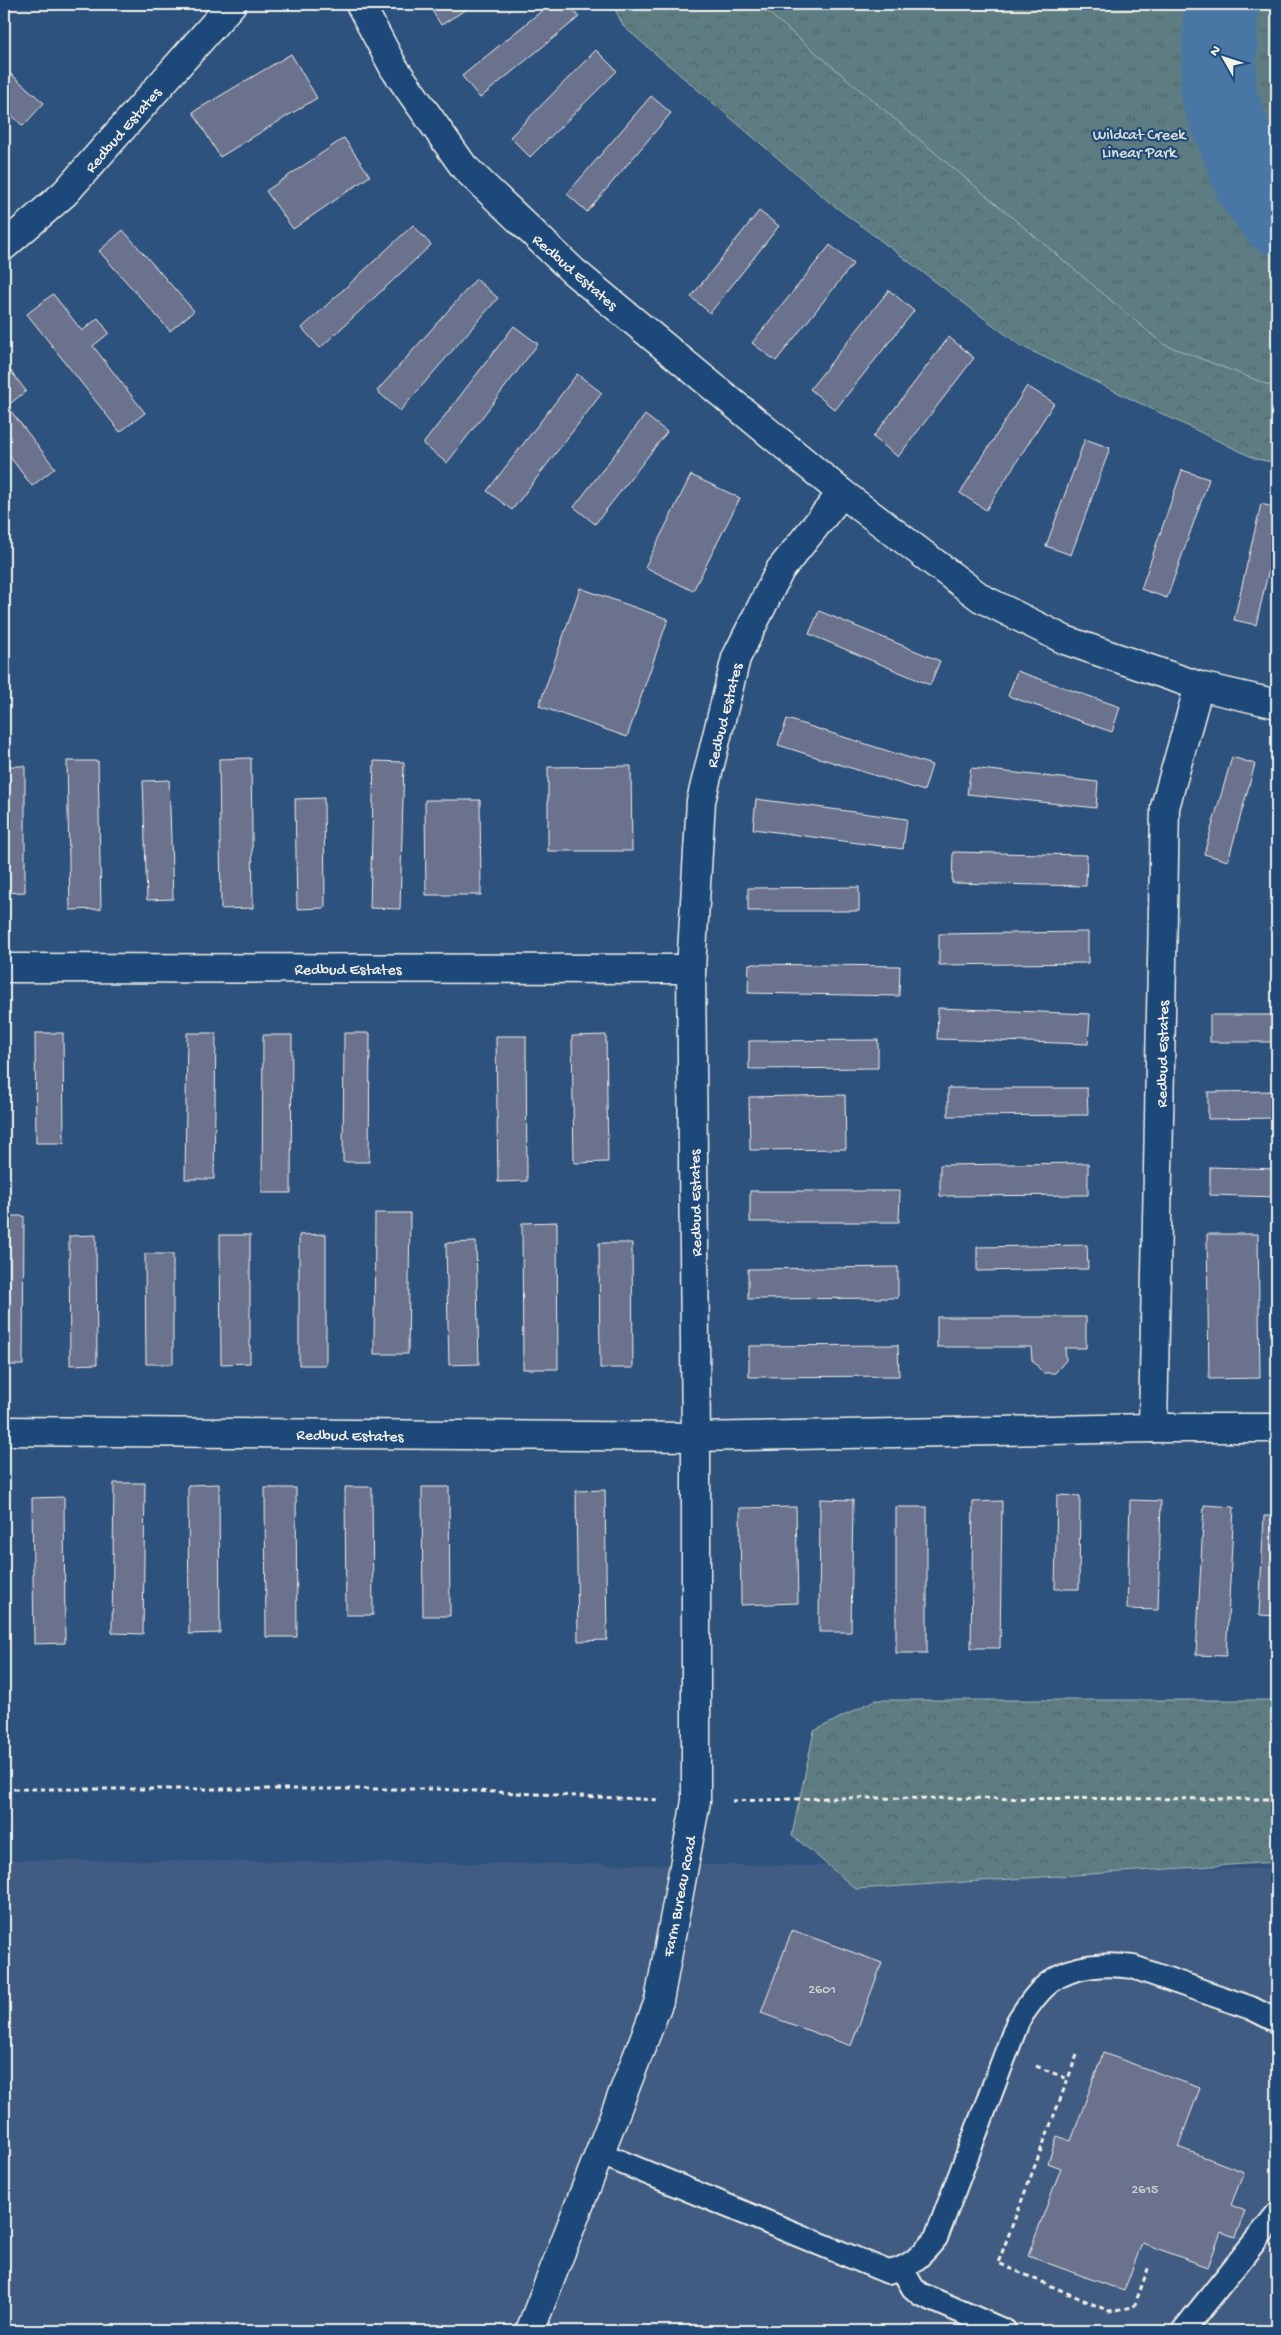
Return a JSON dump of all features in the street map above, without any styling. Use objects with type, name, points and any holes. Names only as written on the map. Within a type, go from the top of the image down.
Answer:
[{"type":"street","name":"Redbud Estates","points":[[4,246],[65,193],[232,4]]},
{"type":"street","name":"Redbud Estates","points":[[360,4],[394,68],[464,167],[573,270],[842,493],[981,598],[1065,640],[1199,686],[1277,704]]},
{"type":"street","name":"Redbud Estates","points":[[696,1437],[691,969],[701,801],[736,658],[780,570],[842,493]]},
{"type":"street","name":"Redbud Estates","points":[[1153,1428],[1165,807],[1199,686]]},
{"type":"street","name":"Redbud Estates","points":[[4,968],[691,969]]},
{"type":"street","name":"Redbud Estates","points":[[4,1431],[696,1437],[1153,1428],[1277,1428]]},
{"type":"street","name":"Farm Bureau Road","points":[[530,2331],[659,2001],[696,1802],[696,1437]]},
{"type":"lane","points":[[599,2153],[888,2272],[902,2269],[919,2257],[936,2238],[1018,2021],[1037,1994],[1050,1982],[1062,1975],[1090,1967],[1114,1964],[1133,1968],[1251,2008],[1277,2021]]},
{"type":"lane","points":[[1183,2331],[1277,2214]]},
{"type":"lane","points":[[902,2269],[913,2288],[920,2294],[1005,2331]]},
{"type":"path","points":[[4,1789],[435,1789],[696,1802],[826,1798],[1277,1799]]},
{"type":"path","points":[[1077,2055],[998,2263],[1109,2311],[1134,2308],[1149,2266]]},
{"type":"shaded area","points":[[4,1860],[1277,1869],[1277,2331],[4,2331]]},
{"type":"green space","name":"Wildcat Creek Linear Park","points":[[612,4],[1277,4],[1277,463],[1256,459],[1021,346],[828,201],[624,27]]},
{"type":"green space","name":"Wildcat Creek Linear Park","points":[[758,4],[1277,4],[1277,388],[1163,344]]},
{"type":"green space","points":[[875,1700],[1277,1700],[1277,1862],[856,1889],[792,1835],[814,1731]]},
{"type":"building","points":[[428,4],[475,4],[441,25]]},
{"type":"building","points":[[550,4],[568,4],[579,17],[480,98],[462,76]]},
{"type":"building","points":[[596,50],[617,71],[530,157],[510,137]]},
{"type":"building","points":[[291,54],[317,98],[220,157],[193,112]]},
{"type":"building","points":[[4,68],[44,103],[23,126],[4,108]]},
{"type":"building","points":[[651,96],[671,113],[587,212],[567,194]]},
{"type":"building","points":[[344,138],[370,176],[293,229],[266,191]]},
{"type":"building","points":[[759,211],[779,226],[710,313],[691,297]]},
{"type":"building","points":[[413,225],[431,245],[320,348],[302,328]]},
{"type":"building","points":[[123,230],[194,311],[170,331],[99,251]]},
{"type":"building","points":[[830,245],[853,264],[776,361],[752,343]]},
{"type":"building","points":[[476,279],[498,298],[400,411],[377,391]]},
{"type":"building","points":[[889,290],[914,311],[835,410],[810,389]]},
{"type":"building","points":[[53,294],[82,331],[98,318],[109,333],[93,346],[145,413],[120,432],[27,314]]},
{"type":"building","points":[[514,326],[538,344],[447,463],[423,444]]},
{"type":"building","points":[[949,337],[974,358],[898,457],[873,437]]},
{"type":"building","points":[[4,362],[26,391],[7,406],[55,468],[32,486],[4,449]]},
{"type":"building","points":[[577,374],[602,393],[512,510],[487,491]]},
{"type":"building","points":[[1027,386],[1054,403],[986,510],[960,493]]},
{"type":"building","points":[[645,415],[667,432],[595,524],[574,507]]},
{"type":"building","points":[[1085,439],[1110,448],[1071,555],[1046,546]]},
{"type":"building","points":[[1182,470],[1209,479],[1167,598],[1141,589]]},
{"type":"building","points":[[691,475],[740,498],[693,591],[645,567]]},
{"type":"building","points":[[1261,504],[1277,508],[1277,534],[1256,625],[1234,620]]},
{"type":"building","points":[[580,588],[668,619],[627,737],[539,706]]},
{"type":"building","points":[[819,611],[940,661],[930,685],[809,634]]},
{"type":"building","points":[[1017,671],[1120,707],[1112,732],[1008,696]]},
{"type":"building","points":[[787,719],[932,765],[924,791],[778,745]]},
{"type":"building","points":[[1232,757],[1255,764],[1228,861],[1204,854]]},
{"type":"building","points":[[251,758],[253,908],[221,909],[219,759]]},
{"type":"building","points":[[67,761],[98,761],[101,909],[70,910]]},
{"type":"building","points":[[374,761],[404,762],[400,909],[370,908]]},
{"type":"building","points":[[4,766],[25,766],[25,892],[4,893]]},
{"type":"building","points":[[631,766],[632,851],[548,851],[548,767]]},
{"type":"building","points":[[971,768],[1098,782],[1096,808],[967,794]]},
{"type":"building","points":[[169,780],[173,899],[147,900],[143,781]]},
{"type":"building","points":[[324,798],[325,908],[297,909],[295,799]]},
{"type":"building","points":[[756,799],[907,819],[903,849],[753,829]]},
{"type":"building","points":[[425,800],[480,800],[481,895],[426,895]]},
{"type":"building","points":[[953,852],[1087,855],[1086,886],[952,883]]},
{"type":"building","points":[[859,887],[859,911],[748,911],[748,888]]},
{"type":"building","points":[[1088,932],[1088,963],[939,965],[939,934]]},
{"type":"building","points":[[749,964],[900,966],[899,996],[748,993]]},
{"type":"building","points":[[938,1008],[1090,1014],[1088,1044],[937,1039]]},
{"type":"building","points":[[1210,1015],[1277,1015],[1277,1042],[1210,1042]]},
{"type":"building","points":[[35,1033],[63,1033],[64,1143],[36,1143]]},
{"type":"building","points":[[187,1033],[216,1033],[214,1179],[185,1179]]},
{"type":"building","points":[[344,1033],[370,1033],[369,1162],[343,1162]]},
{"type":"building","points":[[263,1035],[292,1035],[291,1193],[262,1193]]},
{"type":"building","points":[[606,1035],[608,1162],[574,1163],[572,1036]]},
{"type":"building","points":[[496,1036],[526,1036],[527,1181],[498,1182]]},
{"type":"building","points":[[878,1040],[878,1068],[749,1069],[749,1041]]},
{"type":"building","points":[[948,1088],[1087,1088],[1088,1115],[948,1116]]},
{"type":"building","points":[[1277,1091],[1277,1118],[1208,1119],[1208,1092]]},
{"type":"building","points":[[845,1095],[846,1149],[750,1150],[749,1097]]},
{"type":"building","points":[[1088,1163],[1088,1195],[940,1196],[940,1165]]},
{"type":"building","points":[[1210,1167],[1277,1169],[1277,1197],[1210,1195]]},
{"type":"building","points":[[750,1191],[900,1191],[899,1222],[750,1222]]},
{"type":"building","points":[[375,1213],[410,1213],[408,1354],[374,1354]]},
{"type":"building","points":[[4,1216],[24,1216],[23,1365],[4,1365]]},
{"type":"building","points":[[557,1222],[558,1369],[523,1369],[522,1223]]},
{"type":"building","points":[[326,1234],[326,1365],[299,1365],[299,1235]]},
{"type":"building","points":[[1207,1234],[1258,1234],[1260,1378],[1209,1379]]},
{"type":"building","points":[[96,1235],[97,1364],[70,1365],[69,1236]]},
{"type":"building","points":[[220,1235],[250,1235],[250,1363],[221,1364]]},
{"type":"building","points":[[476,1242],[479,1364],[449,1365],[446,1243]]},
{"type":"building","points":[[599,1243],[632,1243],[633,1368],[600,1368]]},
{"type":"building","points":[[1087,1245],[1088,1269],[977,1271],[977,1247]]},
{"type":"building","points":[[145,1254],[173,1254],[173,1364],[146,1364]]},
{"type":"building","points":[[898,1267],[898,1298],[748,1299],[748,1269]]},
{"type":"building","points":[[937,1317],[1086,1317],[1086,1348],[1065,1348],[1066,1360],[1055,1373],[1043,1373],[1032,1360],[1031,1347],[937,1347]]},
{"type":"building","points":[[898,1345],[899,1376],[749,1377],[749,1346]]},
{"type":"building","points":[[114,1483],[145,1483],[143,1634],[112,1633]]},
{"type":"building","points":[[219,1484],[220,1633],[189,1634],[188,1485]]},
{"type":"building","points":[[345,1487],[372,1487],[373,1615],[346,1615]]},
{"type":"building","points":[[422,1487],[449,1487],[450,1616],[423,1616]]},
{"type":"building","points":[[265,1488],[296,1488],[297,1637],[266,1637]]},
{"type":"building","points":[[605,1490],[607,1640],[578,1641],[576,1491]]},
{"type":"building","points":[[1057,1495],[1080,1496],[1079,1589],[1055,1589]]},
{"type":"building","points":[[64,1497],[65,1643],[34,1644],[32,1498]]},
{"type":"building","points":[[820,1499],[853,1500],[851,1632],[819,1632]]},
{"type":"building","points":[[1130,1500],[1161,1501],[1158,1610],[1127,1609]]},
{"type":"building","points":[[1002,1501],[1000,1648],[971,1648],[973,1502]]},
{"type":"building","points":[[1204,1505],[1234,1507],[1226,1656],[1196,1655]]},
{"type":"building","points":[[796,1507],[798,1603],[741,1605],[740,1508]]},
{"type":"building","points":[[896,1507],[927,1507],[927,1653],[896,1653]]},
{"type":"building","points":[[1264,1516],[1277,1516],[1277,1616],[1259,1615]]},
{"type":"building","points":[[792,1930],[882,1963],[851,2046],[761,2013]]},
{"type":"building","points":[[1103,2053],[1200,2088],[1178,2147],[1244,2172],[1231,2205],[1245,2211],[1235,2237],[1221,2232],[1208,2267],[1142,2243],[1124,2291],[1028,2256],[1061,2168],[1048,2163],[1057,2136],[1071,2141]]},
{"type":"waterway","points":[[1221,4],[1218,94],[1253,186],[1277,218]]}]
